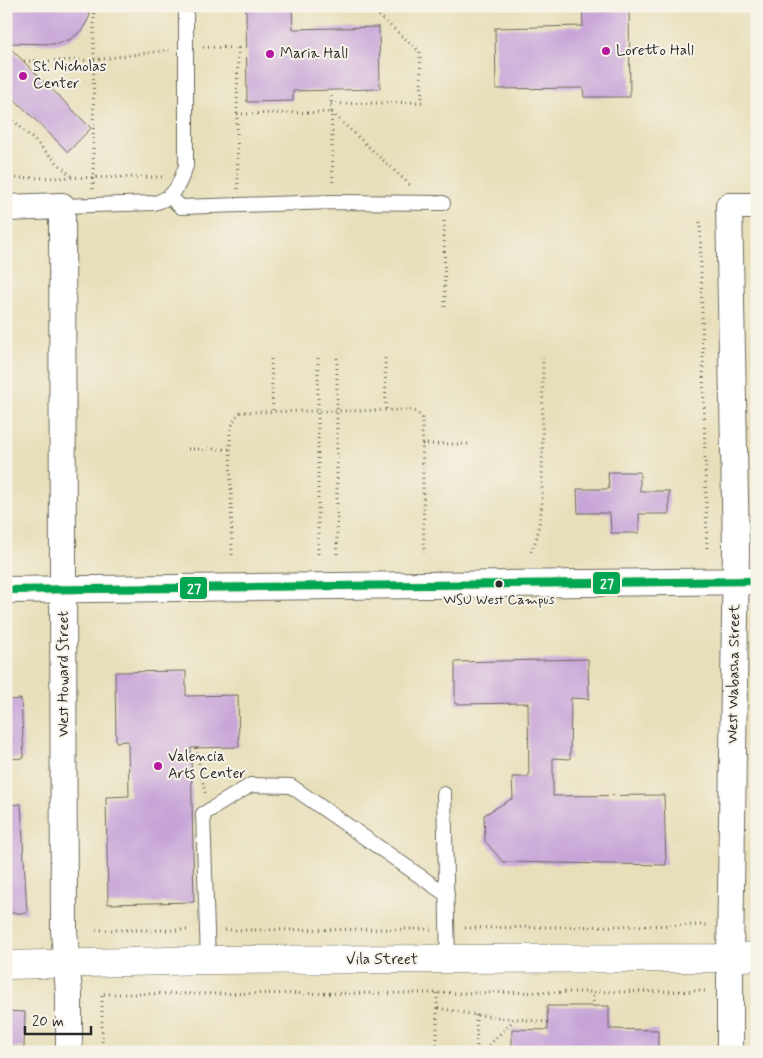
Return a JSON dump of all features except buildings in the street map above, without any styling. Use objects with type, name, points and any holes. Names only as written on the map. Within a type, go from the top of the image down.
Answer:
[{"type":"street","points":[[6,208],[62,206]]},
{"type":"street","name":"West Howard Street","points":[[62,206],[64,930],[67,964],[69,1052]]},
{"type":"street","name":"West Wabasha Street","points":[[730,1052],[730,958],[746,581],[736,548],[729,206],[757,206]]},
{"type":"street","points":[[6,590],[746,581]]},
{"type":"street","name":"Vila Street","points":[[6,965],[208,960],[730,958],[757,956]]},
{"type":"lane","points":[[62,206],[154,203],[166,200],[179,185],[186,166],[186,6]]},
{"type":"lane","points":[[169,196],[181,207],[333,202],[444,203]]},
{"type":"lane","points":[[208,960],[203,814],[251,785],[291,786],[447,895]]},
{"type":"lane","points":[[444,794],[448,960]]},
{"type":"path","points":[[93,204],[94,6]]},
{"type":"path","points":[[331,104],[422,102],[420,52],[377,14]]},
{"type":"path","points":[[24,61],[94,60],[185,47],[238,48],[238,192]]},
{"type":"path","points":[[331,96],[333,190]]},
{"type":"path","points":[[237,114],[332,112],[415,190]]},
{"type":"path","points":[[6,113],[71,177]]},
{"type":"path","points":[[6,178],[94,176]]},
{"type":"path","points":[[444,203],[445,307]]},
{"type":"path","points":[[700,222],[707,548]]},
{"type":"path","points":[[318,358],[318,554]]},
{"type":"path","points":[[336,358],[337,554]]},
{"type":"path","points":[[385,358],[386,410]]},
{"type":"path","points":[[531,552],[537,537],[542,505],[543,358]]},
{"type":"path","points":[[271,359],[273,412]]},
{"type":"path","points":[[232,555],[230,432],[238,414],[242,412],[386,410],[417,412],[422,418],[424,553]]},
{"type":"path","points":[[422,444],[468,444]]},
{"type":"path","points":[[188,448],[231,449]]},
{"type":"path","points":[[196,748],[208,811]]},
{"type":"path","points":[[96,930],[448,929],[732,925]]},
{"type":"path","points":[[102,1052],[102,994],[707,990],[707,998]]},
{"type":"path","points":[[593,992],[593,1006]]},
{"type":"path","points":[[437,993],[437,1052]]},
{"type":"path","points":[[438,1008],[476,1015],[548,1022]]},
{"type":"path","points":[[476,1015],[477,1052]]},
{"type":"path","points":[[482,1052],[515,1019]]},
{"type":"transit line","name":"27","points":[[6,590],[757,581]]},
{"type":"place","name":"Loretto Hall","points":[[606,51]]},
{"type":"place","name":"Maria Hall","points":[[270,54]]},
{"type":"place","name":"St. Nicholas Center","points":[[23,76]]},
{"type":"place","name":"WSU West Campus","points":[[499,584]]},
{"type":"place","name":"Valencia Arts Center","points":[[158,766]]}]
